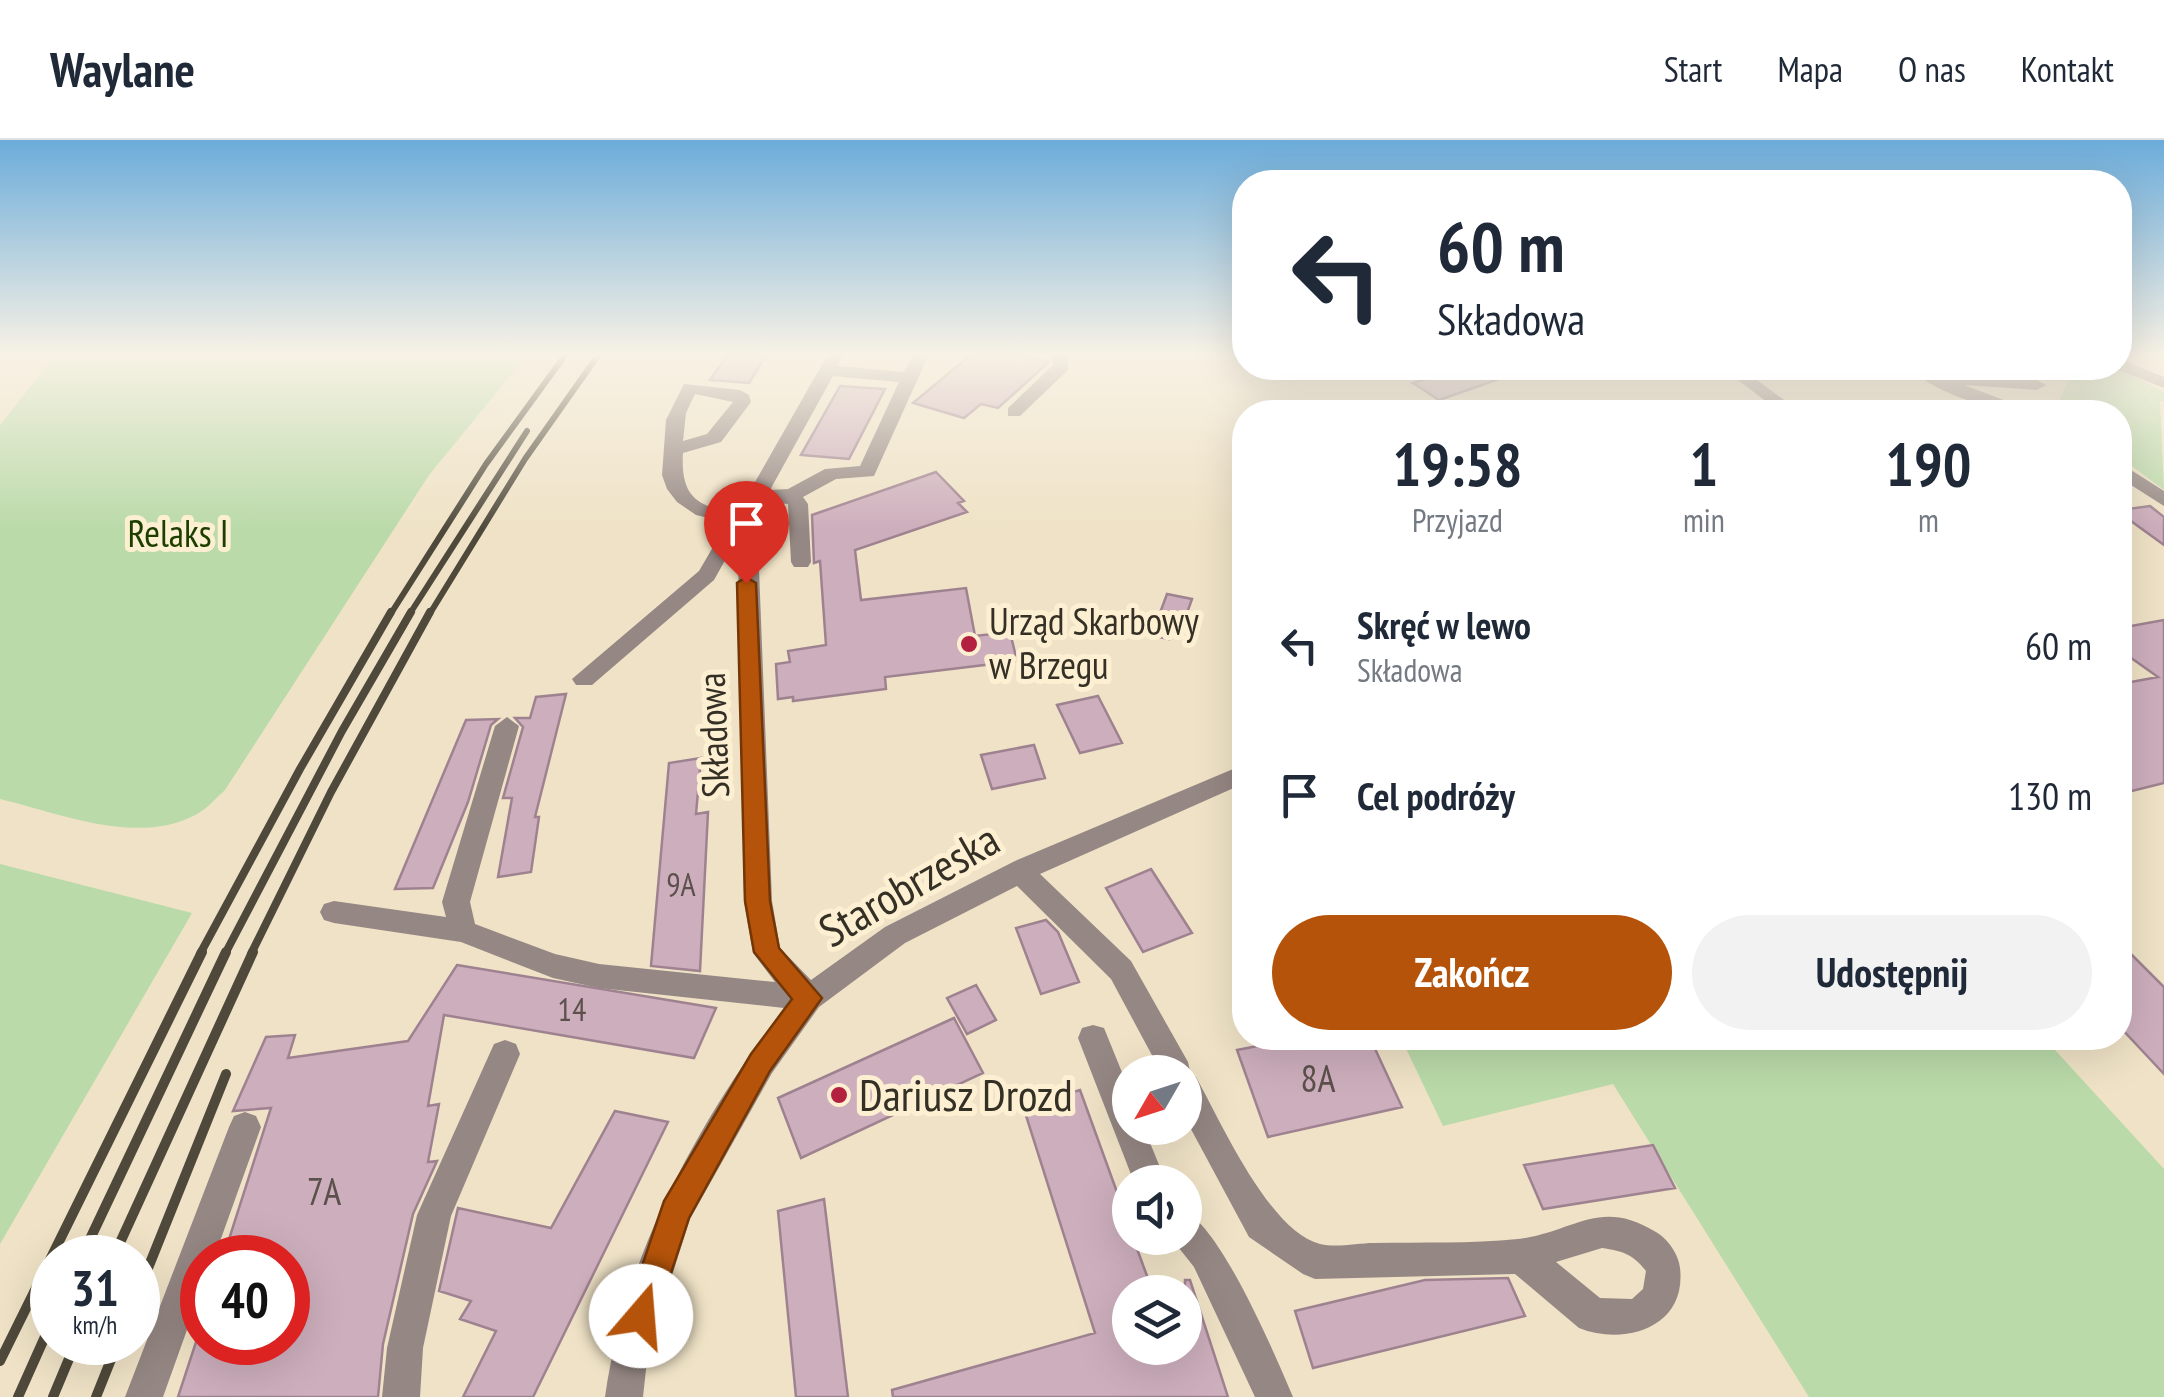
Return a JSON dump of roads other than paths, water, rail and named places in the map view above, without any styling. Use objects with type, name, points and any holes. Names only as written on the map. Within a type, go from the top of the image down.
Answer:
[{"type":"street","name":"Składowa","points":[[803,413],[758,496],[749,533],[758,901],[767,952],[808,998]]},
{"type":"street","points":[[758,496],[792,495],[832,474],[867,472],[895,413]]},
{"type":"street","points":[[584,679],[706,575],[720,551],[749,533],[681,496],[672,477],[674,450]]},
{"type":"street","points":[[2132,477],[2164,500]]},
{"type":"street","points":[[792,495],[798,504],[800,562]]},
{"type":"street","points":[[462,931],[456,902],[507,726]]},
{"type":"street","name":"Starobrzeska","points":[[624,1397],[630,1351],[675,1212],[760,1062],[808,998],[896,935],[1020,872],[1232,779]]},
{"type":"street","points":[[1020,872],[1120,970],[1168,1055]]},
{"type":"street","points":[[334,912],[462,931],[553,966],[599,976],[808,998]]},
{"type":"street","points":[[1093,1038],[1143,1165]]},
{"type":"street","points":[[401,1397],[405,1348],[434,1215],[505,1054]]},
{"type":"street","points":[[1202,1117],[1261,1225],[1314,1262],[1522,1256]]},
{"type":"street","points":[[144,1397],[244,1127]]},
{"type":"street","points":[[1202,1250],[1274,1397]]},
{"type":"railway","points":[[390,615],[523,413]]},
{"type":"railway","points":[[429,615],[558,413]]},
{"type":"railway","points":[[409,615],[527,431]]},
{"type":"railway","points":[[200,954],[391,612]]},
{"type":"railway","points":[[226,953],[342,731],[411,612]]},
{"type":"railway","points":[[251,954],[331,792],[430,612]]},
{"type":"railway","points":[[0,1361],[202,952]]},
{"type":"railway","points":[[124,1235],[253,952]]},
{"type":"railway","points":[[92,1235],[226,953]]},
{"type":"railway","points":[[160,1238],[226,1074]]},
{"type":"railway","points":[[18,1397],[32,1365]]},
{"type":"railway","points":[[53,1397],[66,1365]]},
{"type":"railway","points":[[96,1397],[109,1365]]},
{"type":"place","name":"Urząd Skarbowy w Brzegu","points":[[969,644]]},
{"type":"place","name":"Dariusz Drozd","points":[[839,1095]]},
{"type":"park label","name":"Relaks I","points":[[178,534]]}]
